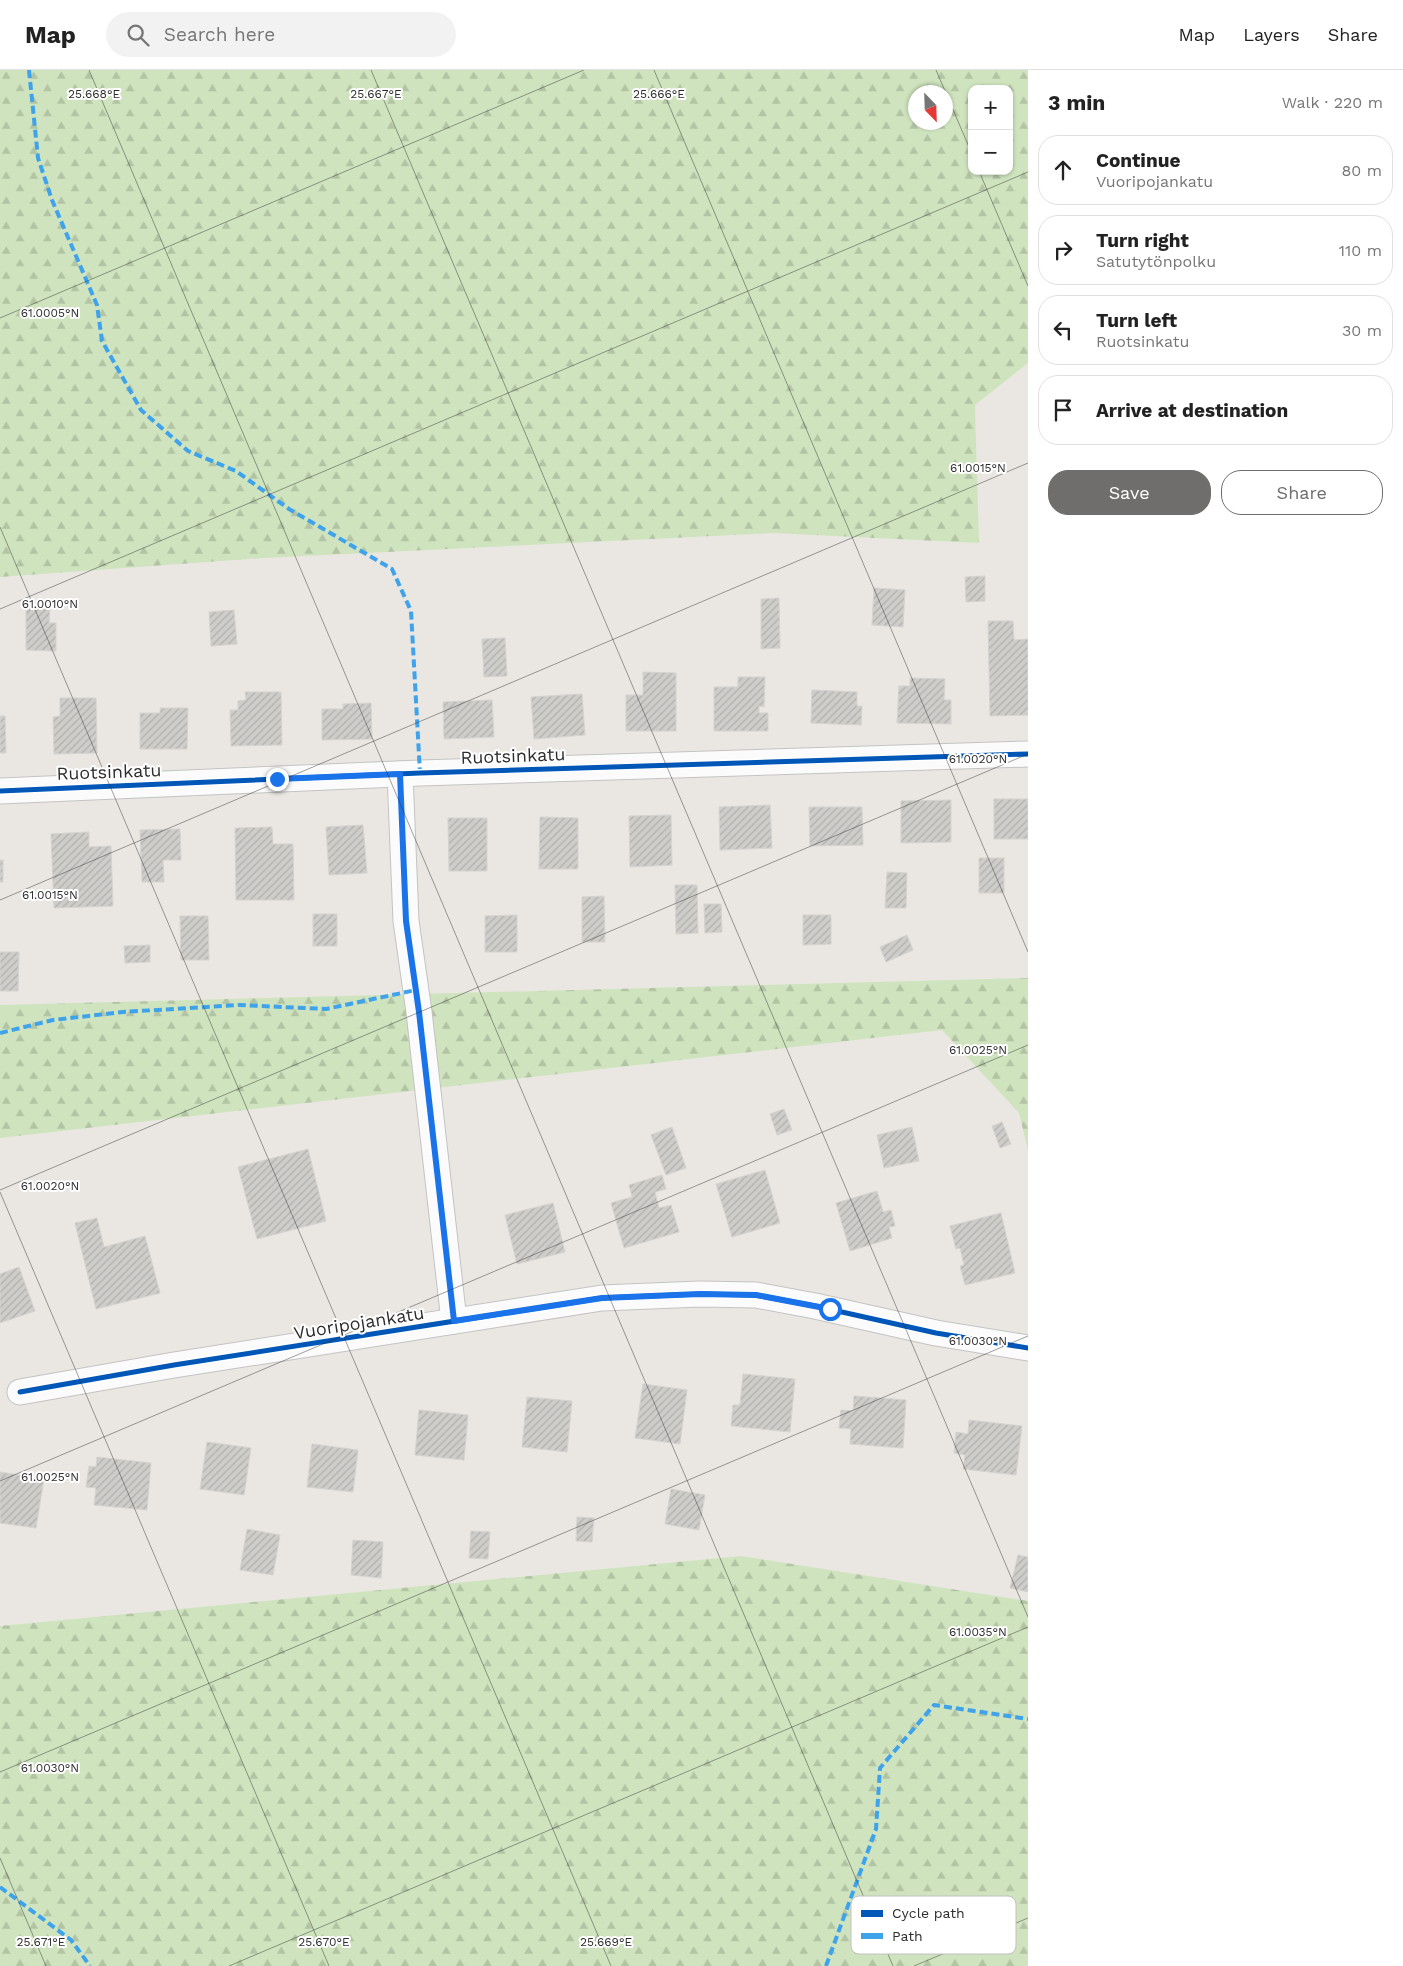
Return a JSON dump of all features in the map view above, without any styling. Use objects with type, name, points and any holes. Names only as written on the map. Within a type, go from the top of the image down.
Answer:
[{"type":"street","name":"Ruotsinkatu","points":[[0,791],[400,774],[1028,754]]},
{"type":"street","points":[[400,774],[406,921],[419,1012],[454,1321]]},
{"type":"street","name":"Vuoripojankatu","points":[[20,1392],[157,1368],[602,1298],[700,1294],[756,1295],[936,1332],[1028,1348]]},
{"type":"green space","points":[[0,70],[1028,70],[1028,363],[975,405],[979,543],[773,533],[264,558],[0,577]]},
{"type":"green space","points":[[1028,978],[1028,1150],[1019,1113],[942,1030],[0,1138],[0,1005]]},
{"type":"green space","points":[[741,1556],[1028,1601],[1028,1966],[0,1966],[0,1626]]},
{"type":"building","points":[[985,576],[985,601],[966,602],[965,577]]},
{"type":"building","points":[[874,588],[905,590],[903,627],[872,625]]},
{"type":"building","points":[[779,598],[780,648],[761,649],[761,599]]},
{"type":"building","points":[[26,607],[50,608],[49,623],[56,623],[56,651],[26,650]]},
{"type":"building","points":[[234,610],[237,644],[211,646],[209,612]]},
{"type":"building","points":[[988,621],[1013,621],[1014,640],[1028,639],[1028,715],[990,716]]},
{"type":"building","points":[[505,638],[507,676],[484,677],[482,639]]},
{"type":"building","points":[[643,672],[676,673],[676,731],[626,731],[626,695],[643,695]]},
{"type":"building","points":[[738,677],[765,677],[764,707],[759,706],[759,713],[768,713],[768,731],[714,731],[714,687],[738,687]]},
{"type":"building","points":[[910,678],[945,679],[944,700],[951,700],[951,724],[897,723],[899,686],[910,686]]},
{"type":"building","points":[[812,690],[857,692],[857,706],[862,706],[861,725],[811,723]]},
{"type":"building","points":[[245,692],[281,692],[282,745],[231,746],[230,710],[238,710],[238,701],[246,700]]},
{"type":"building","points":[[582,694],[585,735],[534,739],[531,697]]},
{"type":"building","points":[[60,698],[96,698],[97,753],[54,754],[53,717],[60,716]]},
{"type":"building","points":[[492,700],[494,737],[444,739],[443,702]]},
{"type":"building","points":[[371,703],[372,739],[322,740],[322,709],[343,709],[343,704]]},
{"type":"building","points":[[160,708],[188,708],[187,749],[140,749],[140,713],[160,713]]},
{"type":"building","points":[[0,716],[5,716],[6,753],[0,753]]},
{"type":"building","points":[[994,799],[1028,799],[1028,839],[994,839]]},
{"type":"building","points":[[951,800],[951,842],[901,843],[901,801]]},
{"type":"building","points":[[770,805],[772,848],[720,850],[719,807]]},
{"type":"building","points":[[809,807],[862,807],[863,845],[810,846]]},
{"type":"building","points":[[671,815],[672,865],[630,867],[629,816]]},
{"type":"building","points":[[540,817],[578,818],[578,869],[539,869]]},
{"type":"building","points":[[448,818],[487,818],[487,871],[449,871]]},
{"type":"building","points":[[363,825],[367,873],[329,875],[326,827]]},
{"type":"building","points":[[272,827],[273,844],[293,844],[294,900],[236,900],[235,828]]},
{"type":"building","points":[[180,829],[181,860],[163,860],[164,882],[142,882],[140,830]]},
{"type":"building","points":[[89,832],[89,847],[111,846],[113,906],[54,908],[51,834]]},
{"type":"building","points":[[979,858],[1004,858],[1004,893],[979,893]]},
{"type":"building","points":[[0,860],[3,860],[3,882],[0,882]]},
{"type":"building","points":[[887,872],[907,873],[906,908],[885,908]]},
{"type":"building","points":[[675,885],[697,885],[698,933],[676,934]]},
{"type":"building","points":[[604,896],[605,942],[582,942],[582,897]]},
{"type":"building","points":[[704,904],[721,904],[722,932],[705,933]]},
{"type":"building","points":[[313,914],[337,914],[337,946],[313,946]]},
{"type":"building","points":[[517,915],[517,952],[485,952],[485,916]]},
{"type":"building","points":[[803,915],[831,915],[831,944],[803,945]]},
{"type":"building","points":[[180,916],[208,916],[209,960],[181,960]]},
{"type":"building","points":[[907,935],[913,950],[886,962],[880,947]]},
{"type":"building","points":[[150,945],[150,962],[125,963],[124,946]]},
{"type":"building","points":[[0,952],[19,952],[18,991],[0,991]]},
{"type":"building","points":[[784,1109],[792,1130],[777,1135],[770,1114]]},
{"type":"building","points":[[1002,1122],[1011,1144],[1000,1148],[992,1126]]},
{"type":"building","points":[[672,1127],[686,1168],[666,1175],[651,1135]]},
{"type":"building","points":[[912,1127],[919,1161],[884,1168],[877,1135]]},
{"type":"building","points":[[308,1149],[326,1221],[257,1239],[238,1167]]},
{"type":"building","points":[[765,1170],[780,1223],[732,1237],[716,1184]]},
{"type":"building","points":[[662,1175],[666,1189],[655,1192],[659,1208],[671,1205],[679,1232],[624,1248],[611,1203],[632,1197],[629,1185]]},
{"type":"building","points":[[877,1191],[883,1212],[891,1210],[895,1226],[889,1227],[892,1238],[850,1251],[836,1203]]},
{"type":"building","points":[[553,1203],[565,1252],[517,1264],[505,1215]]},
{"type":"building","points":[[1001,1213],[1015,1273],[965,1285],[960,1266],[964,1265],[960,1248],[956,1249],[950,1226]]},
{"type":"building","points":[[97,1218],[104,1247],[145,1236],[160,1293],[96,1309],[75,1223]]},
{"type":"building","points":[[19,1267],[35,1311],[0,1323],[0,1274]]},
{"type":"building","points":[[743,1374],[795,1379],[790,1432],[731,1426],[733,1405],[740,1405]]},
{"type":"building","points":[[643,1384],[687,1390],[680,1444],[635,1438]]},
{"type":"building","points":[[854,1396],[906,1400],[903,1448],[850,1444],[851,1429],[839,1428],[841,1410],[853,1411]]},
{"type":"building","points":[[527,1397],[572,1401],[567,1452],[522,1447]]},
{"type":"building","points":[[419,1410],[468,1415],[464,1460],[415,1455]]},
{"type":"building","points":[[969,1420],[1022,1426],[1016,1475],[963,1469],[965,1455],[954,1453],[956,1432],[968,1434]]},
{"type":"building","points":[[207,1442],[251,1448],[244,1495],[200,1489]]},
{"type":"building","points":[[312,1444],[358,1450],[353,1492],[307,1487]]},
{"type":"building","points":[[97,1457],[151,1463],[147,1510],[94,1505],[96,1488],[86,1487],[89,1466],[96,1467]]},
{"type":"building","points":[[0,1472],[44,1479],[36,1528],[0,1523]]},
{"type":"building","points":[[671,1489],[705,1495],[699,1530],[665,1524]]},
{"type":"building","points":[[577,1517],[594,1518],[592,1542],[576,1541]]},
{"type":"building","points":[[247,1529],[280,1535],[273,1575],[240,1570]]},
{"type":"building","points":[[471,1531],[490,1532],[488,1559],[469,1558]]},
{"type":"building","points":[[353,1540],[383,1542],[381,1578],[351,1575]]},
{"type":"building","points":[[1018,1555],[1028,1557],[1028,1592],[1010,1588]]},
{"type":"marked path","points":[[29,70],[38,158],[52,200],[97,305],[102,341],[141,410],[188,451],[236,471],[289,509],[392,569],[411,611],[420,773]]},
{"type":"marked path","points":[[0,1033],[53,1020],[123,1012],[239,1005],[326,1009],[416,990]]},
{"type":"marked path","points":[[852,1896],[876,1829],[880,1768],[934,1705],[1028,1719]]},
{"type":"marked path","points":[[0,1887],[71,1940],[90,1966]]},
{"type":"marked path","points":[[826,1966],[851,1898]]},
{"type":"cycle path","points":[[0,791],[420,773],[1028,754]]},
{"type":"cycle path","points":[[20,1392],[174,1365],[602,1298],[700,1294],[756,1295],[936,1333],[1028,1348]]},
{"type":"route","points":[[277,779],[400,774],[406,921],[419,1012],[454,1321],[602,1298],[700,1294],[756,1295],[830,1309]]}]
